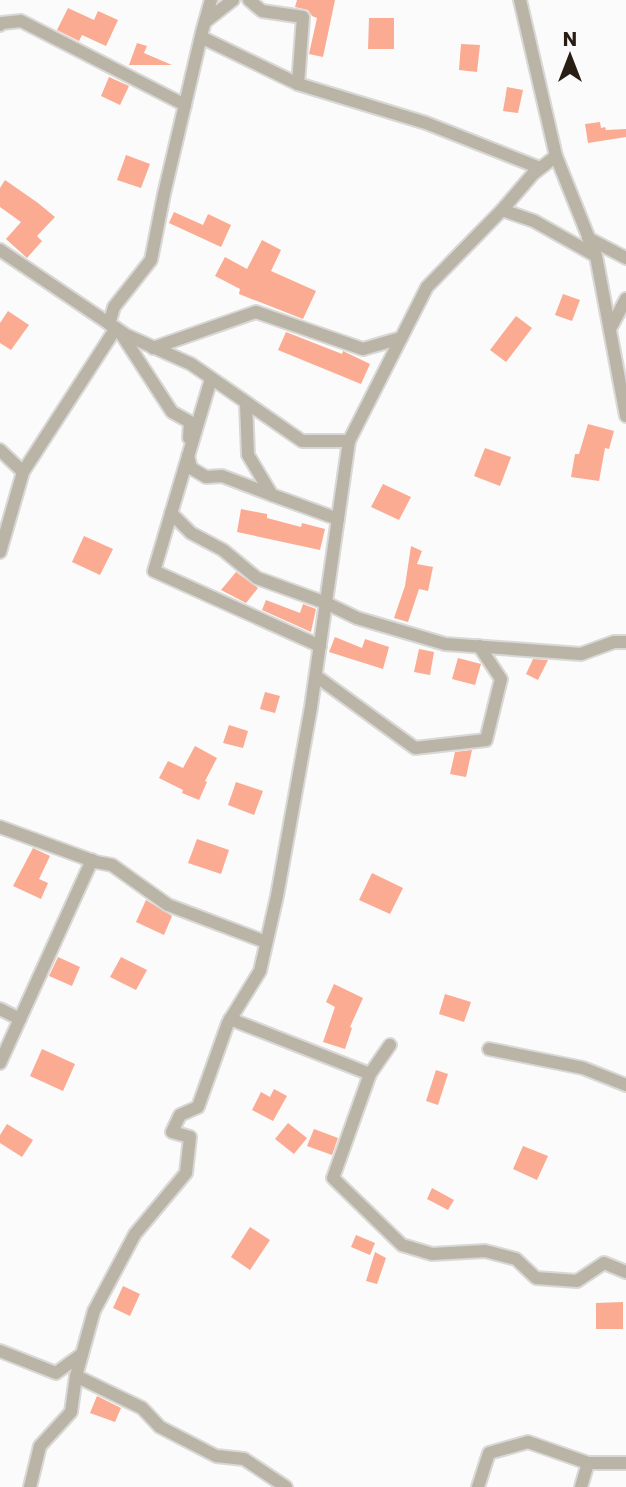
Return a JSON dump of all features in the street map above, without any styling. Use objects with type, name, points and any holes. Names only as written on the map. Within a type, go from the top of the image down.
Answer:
[{"type":"street","points":[[211,0],[151,260],[114,307],[115,328],[172,412],[190,422],[188,456],[191,468],[206,477],[222,476],[338,519]]},
{"type":"street","points":[[205,22],[233,0]]},
{"type":"street","points":[[249,0],[262,11],[303,17],[298,84]]},
{"type":"street","points":[[520,0],[556,156],[596,256],[626,416]]},
{"type":"street","points":[[0,25],[22,21],[185,105]]},
{"type":"street","points":[[205,39],[298,84],[426,123],[540,168]]},
{"type":"street","points":[[30,1487],[40,1446],[71,1412],[76,1376],[94,1311],[135,1234],[186,1173],[190,1138],[172,1132],[180,1115],[198,1107],[230,1019],[260,971],[316,676],[349,440],[427,287],[540,168],[556,156]]},
{"type":"street","points":[[502,210],[534,221],[596,256]]},
{"type":"street","points":[[589,238],[626,258]]},
{"type":"street","points":[[0,250],[115,328],[191,365],[302,441],[349,440]]},
{"type":"street","points":[[610,329],[626,299]]},
{"type":"street","points":[[153,348],[256,312],[363,349],[401,338]]},
{"type":"street","points":[[0,552],[23,472],[115,328]]},
{"type":"street","points":[[211,379],[154,571],[320,646]]},
{"type":"street","points":[[246,403],[248,455],[272,495]]},
{"type":"street","points":[[0,450],[23,472]]},
{"type":"street","points":[[172,513],[191,533],[223,550],[257,578],[326,603],[357,618],[445,644],[581,654],[614,642],[626,642]]},
{"type":"street","points":[[316,676],[415,748],[486,740],[501,679],[479,646]]},
{"type":"street","points":[[0,827],[111,865],[168,905],[266,942]]},
{"type":"street","points":[[0,1063],[92,860]]},
{"type":"street","points":[[0,1010],[20,1019]]},
{"type":"street","points":[[230,1019],[370,1074]]},
{"type":"street","points":[[390,1045],[370,1074],[333,1178],[402,1245],[432,1254],[485,1251],[516,1259],[536,1278],[577,1280],[604,1263],[626,1272]]},
{"type":"street","points":[[489,1049],[583,1068],[626,1085]]},
{"type":"street","points":[[0,1350],[56,1373],[82,1354]]},
{"type":"street","points":[[76,1376],[142,1408],[160,1427],[216,1456],[244,1459],[286,1487]]},
{"type":"street","points":[[478,1487],[489,1453],[528,1442],[589,1462],[626,1463]]},
{"type":"street","points":[[581,1487],[589,1462]]},
{"type":"building","points":[[297,0],[335,0],[323,57],[309,54],[317,18],[308,10],[295,7]]},
{"type":"building","points":[[68,8],[94,20],[98,11],[118,20],[106,46],[82,35],[79,41],[57,30]]},
{"type":"building","points":[[369,18],[394,18],[394,49],[368,49]]},
{"type":"building","points":[[137,43],[147,46],[144,53],[172,65],[129,65]]},
{"type":"building","points":[[461,44],[480,45],[477,72],[459,70]]},
{"type":"building","points":[[109,77],[129,86],[120,105],[101,96]]},
{"type":"building","points":[[507,87],[523,90],[518,113],[503,111]]},
{"type":"building","points":[[600,122],[601,128],[605,127],[606,130],[626,129],[626,137],[588,143],[585,124]]},
{"type":"building","points":[[126,155],[150,164],[141,188],[117,180]]},
{"type":"building","points":[[5,180],[55,217],[37,236],[42,241],[27,258],[6,239],[21,222],[0,207],[0,188]]},
{"type":"building","points":[[174,212],[203,225],[208,214],[231,225],[221,247],[169,223]]},
{"type":"building","points":[[262,240],[281,250],[271,271],[316,291],[303,319],[239,294],[240,289],[215,276],[225,257],[247,269]]},
{"type":"building","points":[[563,294],[580,300],[572,321],[555,315]]},
{"type":"building","points":[[8,311],[29,325],[11,350],[0,343],[0,323]]},
{"type":"building","points":[[516,316],[532,328],[506,362],[490,350]]},
{"type":"building","points":[[286,332],[342,354],[343,351],[370,364],[361,384],[278,350]]},
{"type":"building","points":[[588,424],[614,431],[609,449],[605,448],[599,481],[571,477],[575,454],[579,454]]},
{"type":"building","points":[[485,448],[511,457],[500,486],[474,476]]},
{"type":"building","points":[[383,484],[411,497],[399,520],[371,507]]},
{"type":"building","points":[[241,509],[267,514],[267,518],[301,527],[302,523],[325,529],[320,550],[237,532]]},
{"type":"building","points":[[84,536],[113,549],[100,575],[72,562]]},
{"type":"building","points":[[411,546],[422,551],[417,564],[433,567],[428,591],[419,589],[408,622],[394,618],[405,586]]},
{"type":"building","points":[[236,572],[258,588],[246,603],[221,590]]},
{"type":"building","points":[[266,600],[300,613],[303,604],[316,609],[311,632],[262,610]]},
{"type":"building","points":[[335,637],[362,648],[365,639],[389,647],[383,669],[329,652]]},
{"type":"building","points":[[419,649],[434,652],[430,675],[414,672]]},
{"type":"building","points":[[458,658],[481,664],[475,685],[452,679]]},
{"type":"building","points":[[533,659],[548,660],[538,680],[526,674]]},
{"type":"building","points":[[265,692],[280,696],[275,713],[260,709]]},
{"type":"building","points":[[229,725],[248,731],[243,748],[223,743]]},
{"type":"building","points":[[195,746],[217,758],[199,800],[159,778],[168,761],[183,768]]},
{"type":"building","points":[[472,750],[466,777],[450,774],[455,752]]},
{"type":"building","points":[[236,782],[263,791],[254,815],[228,805]]},
{"type":"building","points":[[197,839],[229,850],[221,874],[188,863]]},
{"type":"building","points":[[33,848],[50,856],[39,879],[48,883],[41,899],[13,886]]},
{"type":"building","points":[[372,873],[403,888],[390,914],[359,900]]},
{"type":"building","points":[[146,900],[172,916],[164,935],[136,922]]},
{"type":"building","points":[[58,957],[80,967],[72,986],[49,976]]},
{"type":"building","points":[[121,957],[147,970],[136,990],[110,977]]},
{"type":"building","points":[[334,984],[363,998],[350,1027],[352,1028],[345,1049],[323,1042],[335,1007],[326,1002]]},
{"type":"building","points":[[445,994],[471,1002],[464,1022],[439,1014]]},
{"type":"building","points":[[42,1049],[75,1064],[63,1091],[30,1076]]},
{"type":"building","points":[[436,1070],[448,1074],[438,1105],[426,1101]]},
{"type":"building","points":[[274,1089],[287,1096],[273,1121],[252,1110],[261,1092],[270,1097]]},
{"type":"building","points":[[288,1123],[307,1138],[294,1154],[275,1139]]},
{"type":"building","points":[[7,1124],[33,1140],[22,1157],[0,1143],[0,1135]]},
{"type":"building","points":[[314,1129],[338,1138],[332,1155],[307,1146]]},
{"type":"building","points":[[523,1146],[548,1156],[537,1180],[513,1169]]},
{"type":"building","points":[[432,1188],[454,1200],[448,1210],[427,1199]]},
{"type":"building","points":[[250,1227],[270,1240],[250,1270],[231,1257]]},
{"type":"building","points":[[356,1235],[375,1243],[370,1255],[351,1247]]},
{"type":"building","points":[[375,1252],[386,1258],[377,1284],[366,1281]]},
{"type":"building","points":[[123,1286],[140,1294],[130,1316],[113,1308]]},
{"type":"building","points":[[623,1302],[623,1329],[596,1329],[596,1303]]},
{"type":"building","points":[[97,1396],[121,1408],[115,1422],[90,1413]]}]
